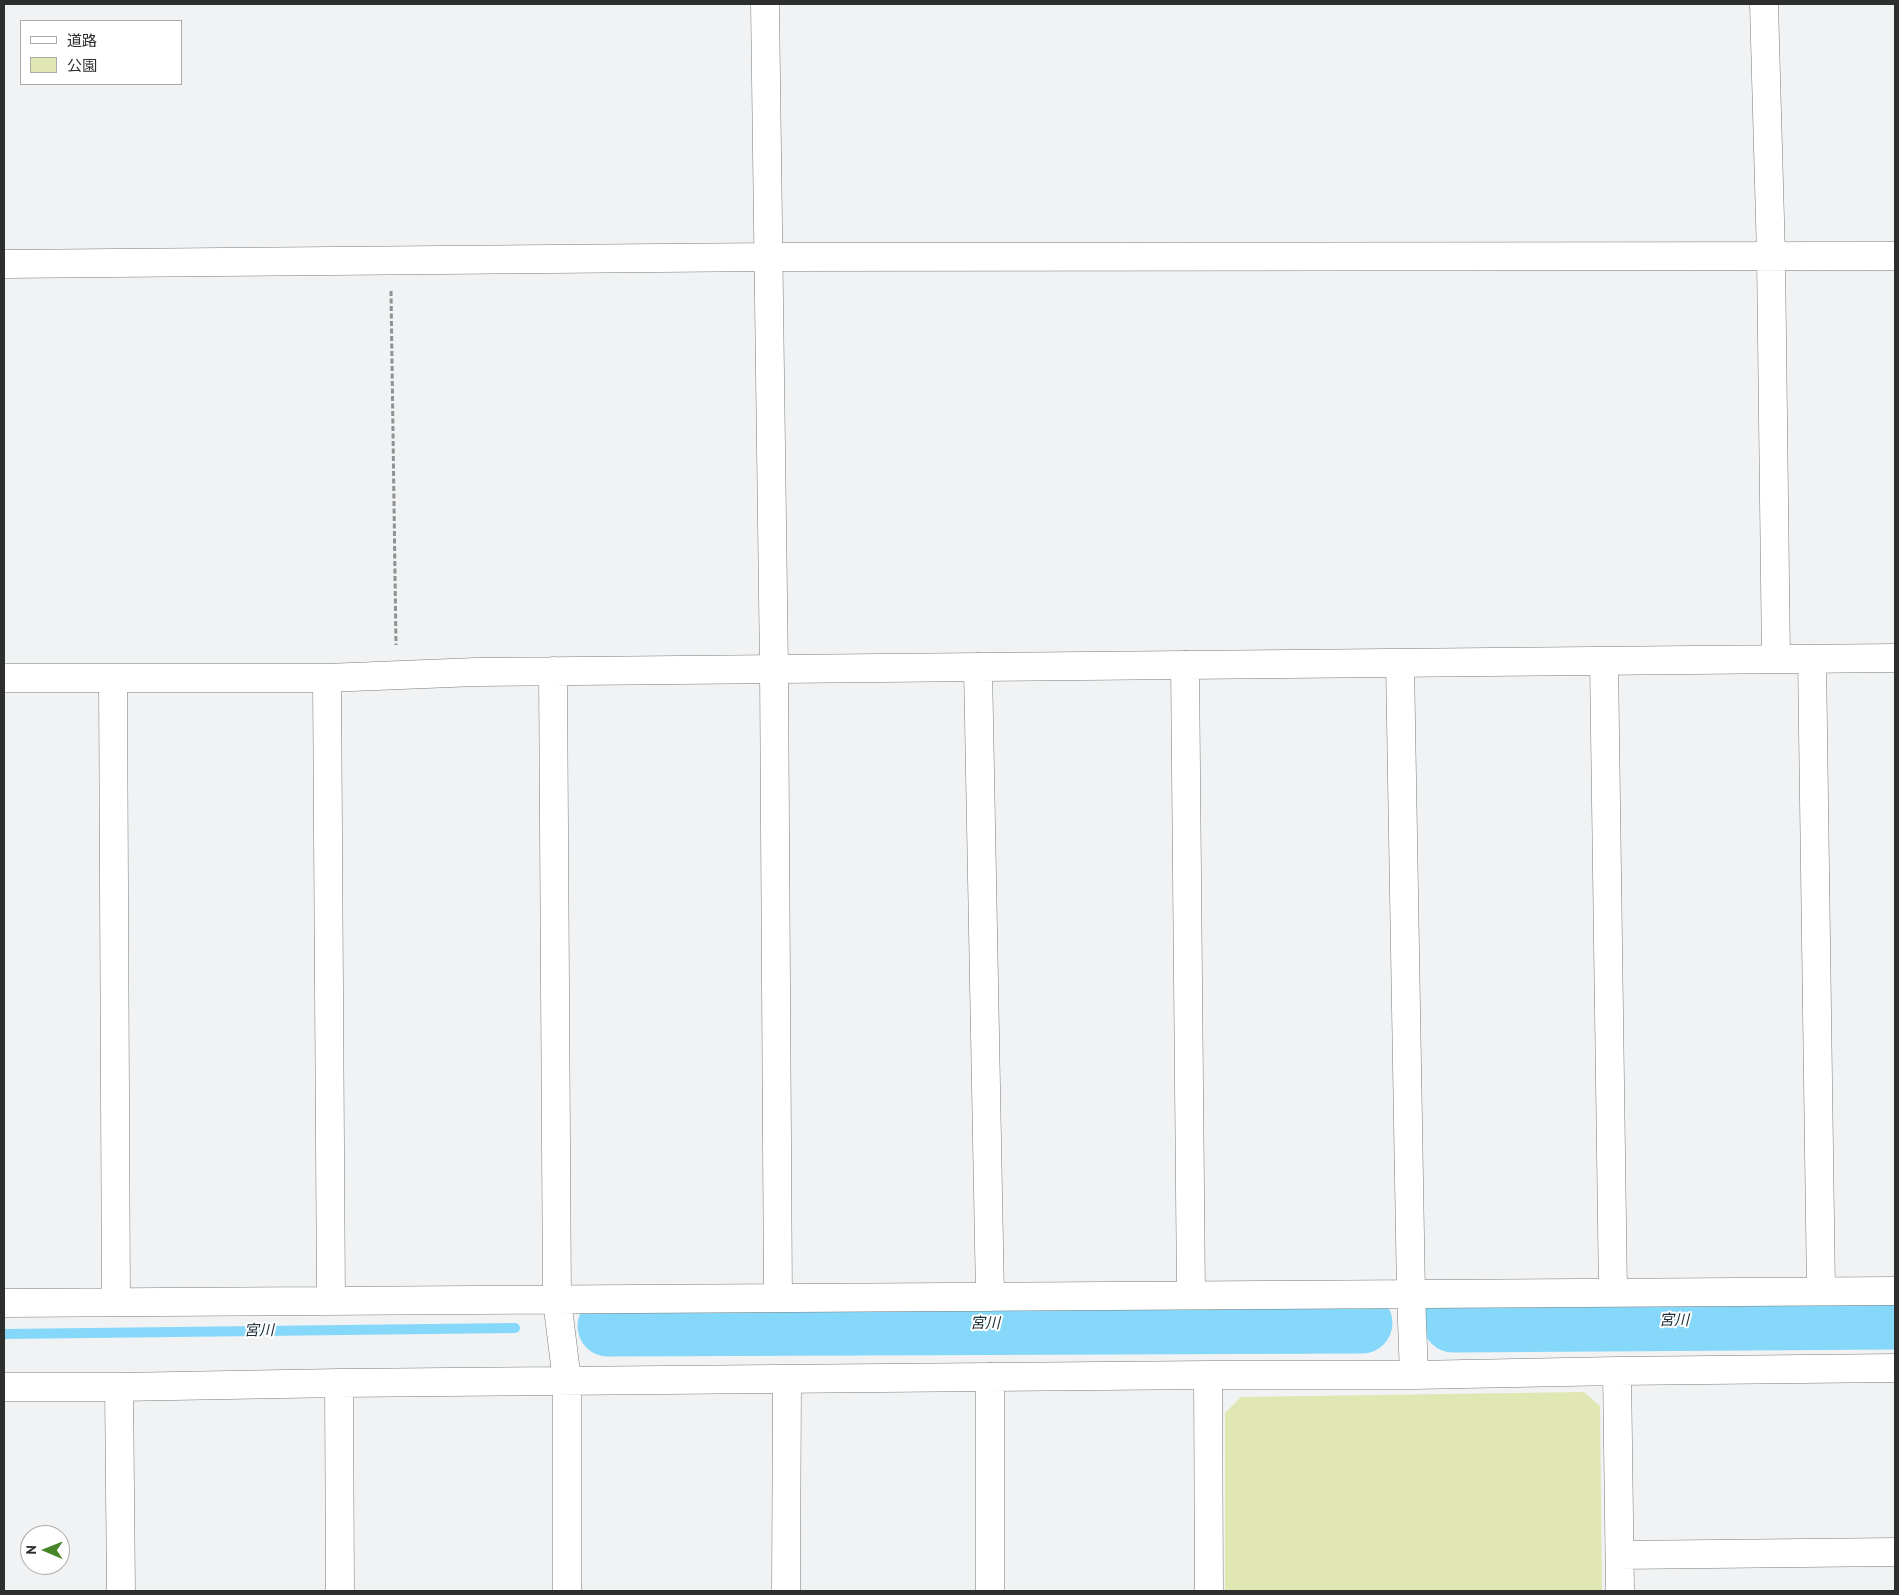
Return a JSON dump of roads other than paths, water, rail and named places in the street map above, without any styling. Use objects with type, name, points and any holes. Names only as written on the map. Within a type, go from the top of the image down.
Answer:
[{"type":"street","points":[[765,4],[774,669],[778,1298]]},
{"type":"street","points":[[1764,4],[1771,256],[1776,659]]},
{"type":"street","points":[[4,264],[769,257],[1895,256]]},
{"type":"street","points":[[4,678],[327,678],[552,671],[1895,658]]},
{"type":"street","points":[[1812,659],[1821,1291]]},
{"type":"street","points":[[1604,661],[1613,1293]]},
{"type":"street","points":[[1400,663],[1414,1375]]},
{"type":"street","points":[[1185,665],[1191,1295]]},
{"type":"street","points":[[978,667],[990,1297]]},
{"type":"street","points":[[552,671],[557,1300],[566,1381],[567,1591]]},
{"type":"street","points":[[327,678],[331,1301]]},
{"type":"street","points":[[113,679],[116,1302]]},
{"type":"street","points":[[4,1303],[1895,1291]]},
{"type":"street","points":[[4,1387],[119,1388],[339,1383],[1208,1375],[1414,1375],[1895,1368]]},
{"type":"street","points":[[1617,1371],[1620,1591]]},
{"type":"street","points":[[1208,1375],[1209,1591]]},
{"type":"street","points":[[990,1377],[990,1591]]},
{"type":"street","points":[[786,1591],[787,1379]]},
{"type":"street","points":[[339,1383],[340,1591]]},
{"type":"street","points":[[119,1388],[121,1591]]},
{"type":"street","points":[[1620,1555],[1895,1552]]},
{"type":"waterway","name":"宮川","points":[[1453,1322],[1895,1319]]},
{"type":"waterway","name":"宮川","points":[[608,1326],[1362,1323]]},
{"type":"waterway","name":"宮川","points":[[4,1334],[515,1328]]}]
